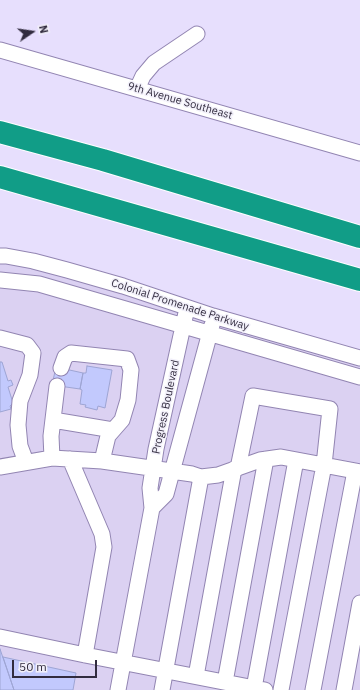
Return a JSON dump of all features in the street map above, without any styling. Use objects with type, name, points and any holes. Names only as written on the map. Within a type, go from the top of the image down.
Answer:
[{"type":"highway","points":[[0,118],[63,137],[103,160]]},
{"type":"highway","points":[[0,132],[103,160],[360,237]]},
{"type":"highway","points":[[0,177],[61,193],[360,280]]},
{"type":"street","points":[[137,89],[143,76],[154,63],[197,34]]},
{"type":"street","name":"9th Avenue Southeast","points":[[0,50],[360,153]]},
{"type":"street","name":"Colonial Promenade Parkway","points":[[0,256],[33,261],[67,270],[123,286],[213,316],[360,358]]},
{"type":"street","name":"Colonial Promenade Parkway","points":[[0,280],[39,284],[360,377]]},
{"type":"street","name":"Progress Boulevard","points":[[118,690],[152,508],[150,488],[153,468],[187,308]]},
{"type":"street","name":"Progress Boulevard","points":[[152,508],[166,494],[210,334],[213,316]]},
{"type":"street","points":[[0,338],[27,345],[33,352],[30,374],[20,401],[18,425],[20,446],[26,462]]},
{"type":"street","points":[[60,368],[65,357],[71,353],[127,359],[131,370],[128,400],[122,420],[108,436],[102,461]]},
{"type":"street","points":[[52,458],[51,436],[57,386]]},
{"type":"street","points":[[196,676],[236,469],[253,396],[330,409],[324,465],[281,690]]},
{"type":"street","points":[[53,420],[113,430]]},
{"type":"street","points":[[1,464],[52,458],[102,461],[192,474],[201,477],[218,475],[266,459],[281,457],[358,472],[313,690]]},
{"type":"street","points":[[225,682],[266,459]]},
{"type":"street","points":[[70,460],[102,534],[104,547],[85,655]]},
{"type":"street","points":[[0,637],[260,689],[296,460]]},
{"type":"street","points":[[162,690],[201,477]]},
{"type":"street","points":[[344,690],[360,603]]},
{"type":"shaded area","points":[[0,254],[360,351],[360,690],[0,690]]},
{"type":"building","points":[[0,362],[2,362],[8,381],[11,380],[13,385],[8,387],[13,403],[10,406],[11,409],[0,412]]},
{"type":"building","points":[[87,366],[112,370],[105,408],[98,406],[97,410],[80,404],[82,390],[80,389],[83,373],[86,373]]},
{"type":"building","points":[[56,367],[83,373],[80,389],[52,385]]},
{"type":"building","points":[[0,649],[14,690],[0,690]]},
{"type":"building","points":[[3,657],[76,673],[73,690],[14,690]]}]
